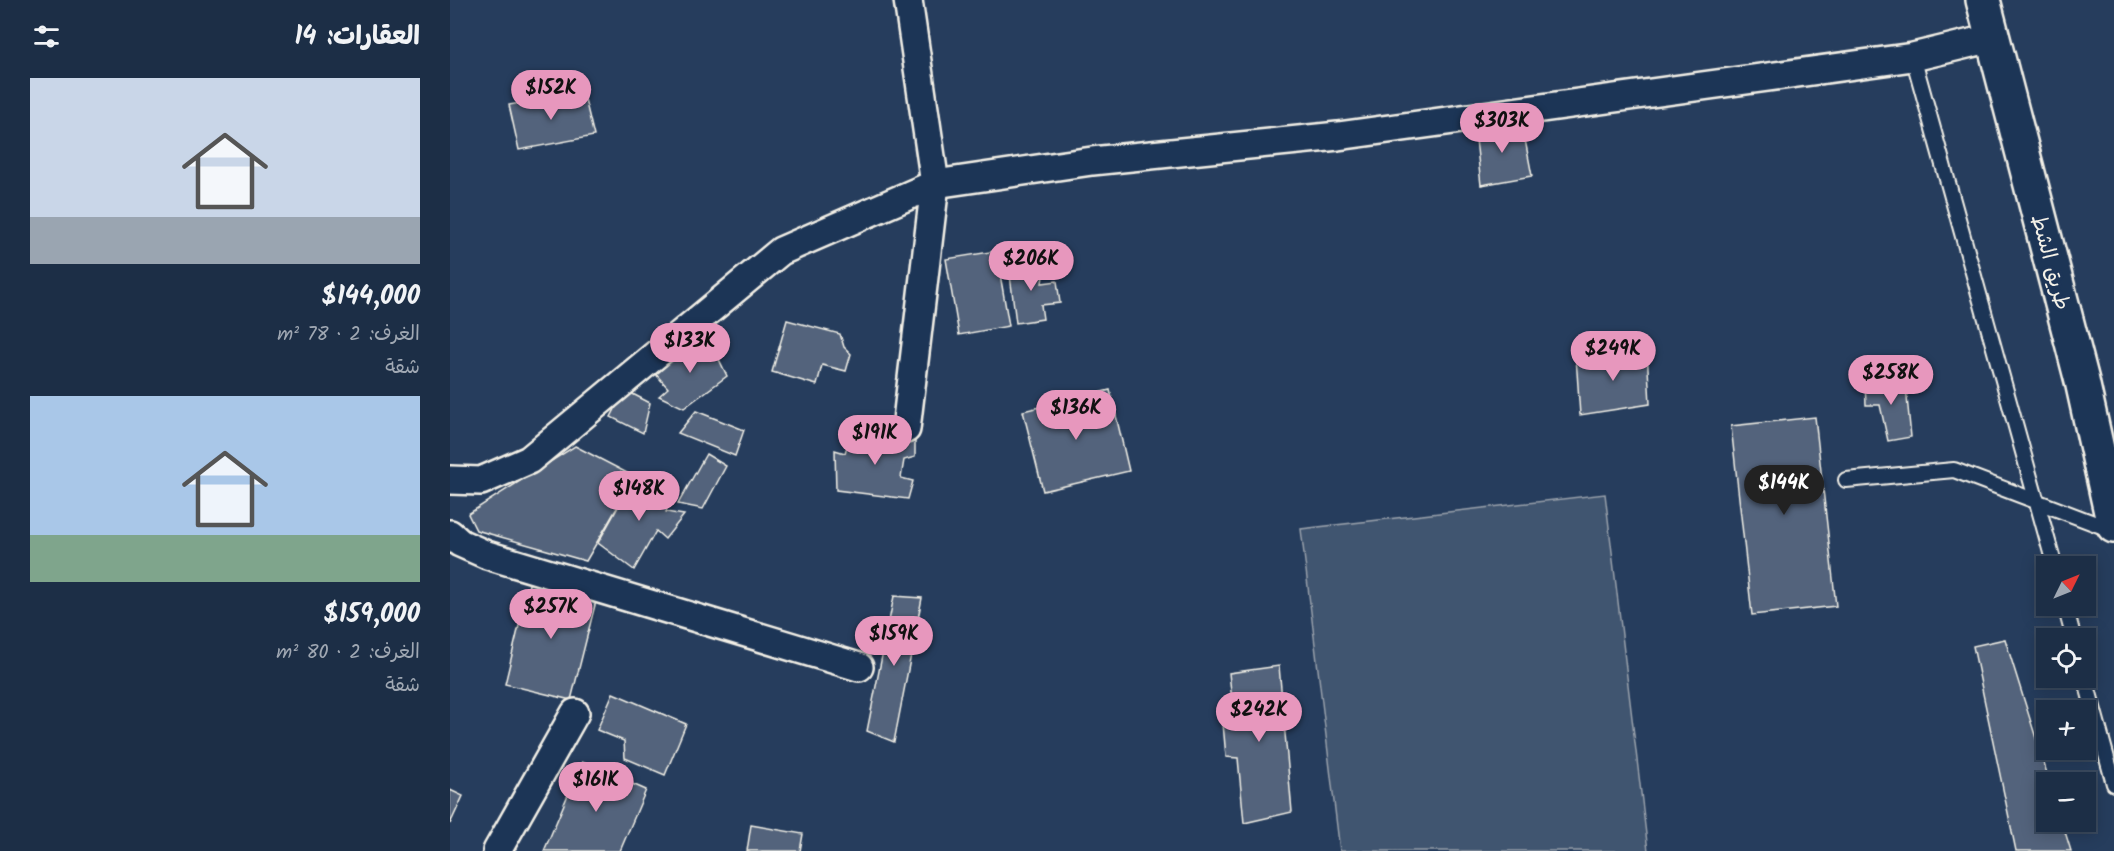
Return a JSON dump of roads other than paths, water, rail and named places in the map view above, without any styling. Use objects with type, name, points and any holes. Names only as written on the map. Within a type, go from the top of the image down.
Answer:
[{"type":"main road","name":"طريق الشط","points":[[1983,0],[2082,381],[2114,526]]},
{"type":"street","points":[[906,429],[935,184],[908,0]]},
{"type":"street","points":[[450,480],[481,481],[530,460],[782,251],[935,184],[1092,161],[1350,135],[1913,57],[1992,38]]},
{"type":"street","points":[[450,534],[460,543],[486,555],[859,667]]},
{"type":"street","points":[[497,851],[575,712]]},
{"type":"lane","points":[[1913,57],[2052,556]]},
{"type":"lane","points":[[1846,480],[1954,470],[2114,531]]},
{"type":"lane","points":[[2088,688],[2114,784]]}]
